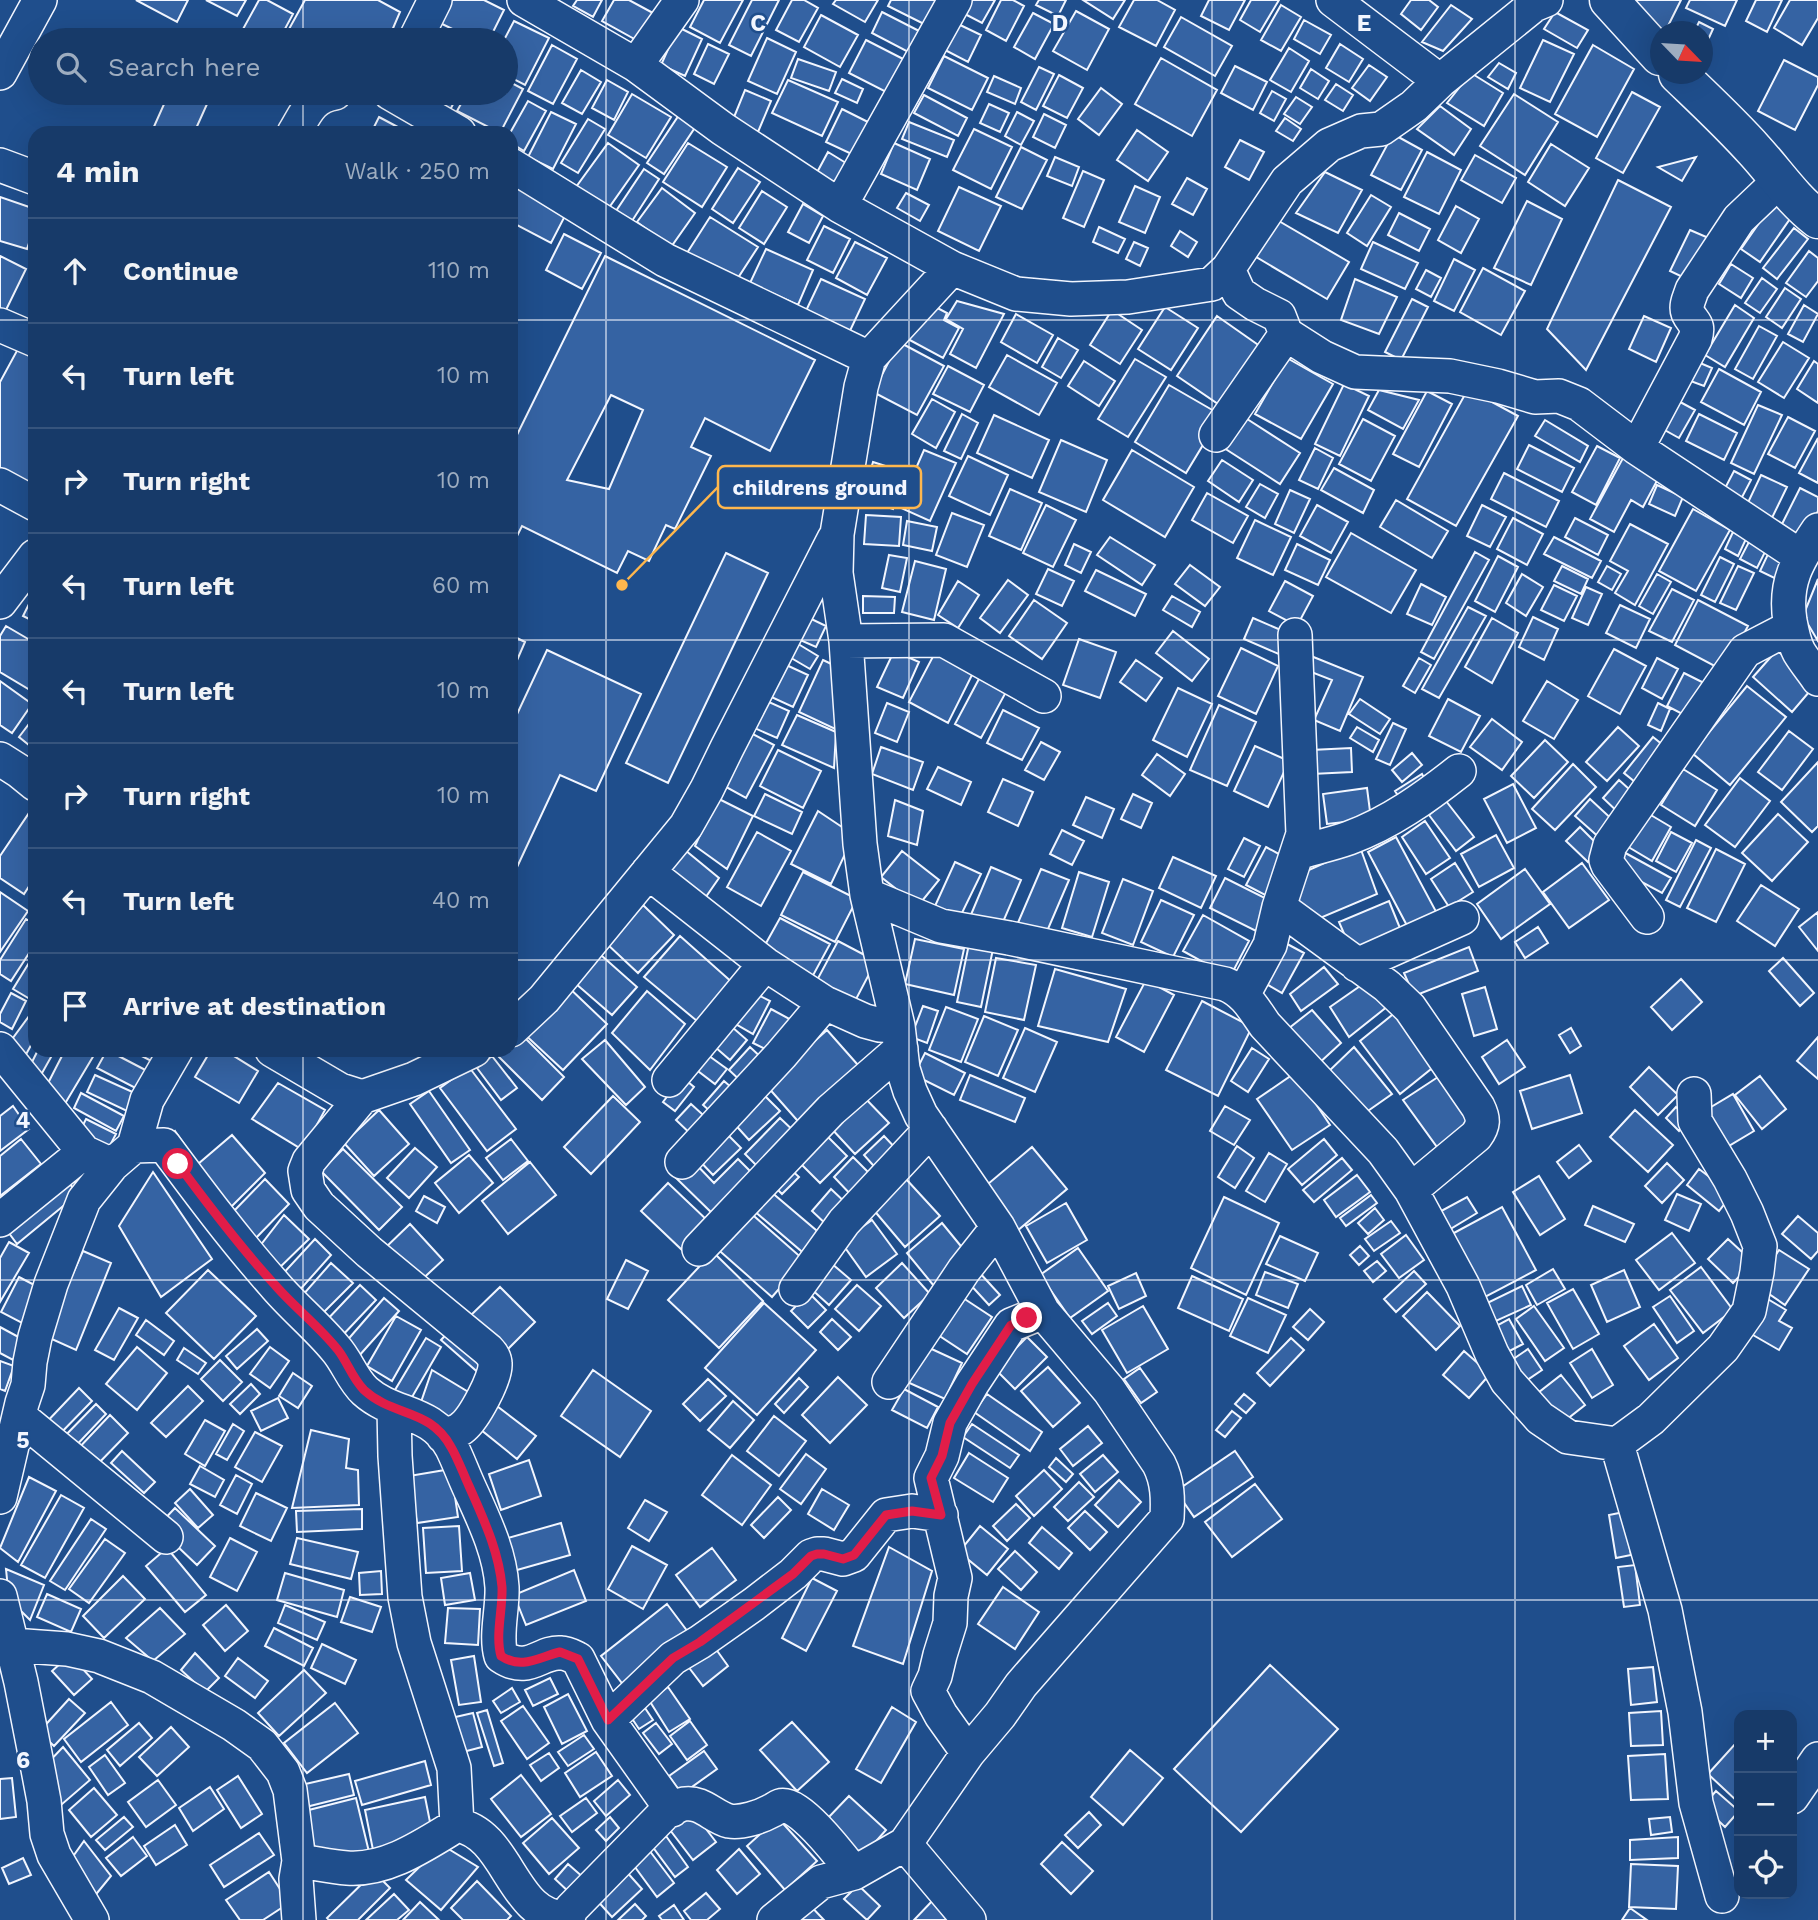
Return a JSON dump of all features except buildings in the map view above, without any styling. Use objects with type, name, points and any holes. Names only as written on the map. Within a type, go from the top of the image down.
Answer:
[{"type":"main road","points":[[1609,0],[1650,44]]},
{"type":"main road","points":[[1688,84],[1756,152],[1804,209],[1818,219]]},
{"type":"street","points":[[5,53],[40,0]]},
{"type":"street","points":[[421,28],[435,0]]},
{"type":"street","points":[[524,0],[636,65],[723,130],[840,206],[952,268],[1016,294],[1071,299],[1128,297],[1212,284],[1228,269],[1287,181],[1329,145],[1361,131],[1381,129],[1414,106],[1440,81],[1535,5],[1546,0]]},
{"type":"street","points":[[636,65],[682,0]]},
{"type":"street","points":[[840,206],[955,0]]},
{"type":"street","points":[[1333,0],[1440,81]]},
{"type":"street","points":[[298,126],[311,105]]},
{"type":"street","points":[[411,105],[447,126]]},
{"type":"street","points":[[0,165],[28,175]]},
{"type":"street","points":[[518,169],[665,260],[869,358]]},
{"type":"street","points":[[1637,448],[1695,339],[1695,322],[1687,310],[1692,290],[1738,219],[1779,181]]},
{"type":"street","points":[[774,1920],[821,1882],[855,1873],[905,1844],[968,1753],[1021,1685],[1167,1518],[1168,1496],[1165,1476],[1159,1464],[1108,1390],[1043,1312],[998,1227],[921,1115],[909,1091],[902,1069],[899,1038],[867,895],[860,845],[846,640],[836,573],[836,534],[861,387],[869,358],[952,268]]},
{"type":"street","points":[[1228,269],[1239,293],[1279,316],[1286,334],[1322,357],[1355,372],[1450,376],[1535,397],[1559,396],[1578,404],[1637,448],[1809,543],[1789,584],[1788,600],[1791,627],[1798,651],[1818,679]]},
{"type":"street","points":[[0,325],[28,337]]},
{"type":"street","points":[[1216,435],[1286,334]]},
{"type":"street","points":[[0,485],[28,500]]},
{"type":"street","points":[[518,1023],[544,999],[686,826],[836,534]]},
{"type":"street","points":[[0,601],[28,564]]},
{"type":"street","points":[[1647,917],[1608,865],[1606,860],[1610,845],[1745,651],[1791,627]]},
{"type":"street","points":[[1243,995],[1270,945],[1279,907],[1303,834],[1295,635]]},
{"type":"street","points":[[846,640],[944,640],[1044,696]]},
{"type":"street","points":[[0,759],[28,778]]},
{"type":"street","points":[[1297,853],[1350,838],[1388,820],[1427,796],[1459,771]]},
{"type":"street","points":[[648,872],[765,964],[825,1003],[880,1025],[899,1038]]},
{"type":"street","points":[[867,895],[941,926],[1009,938],[1234,988],[1383,1151],[1411,1190],[1463,1286],[1492,1354],[1507,1381],[1541,1418],[1568,1437],[1617,1444],[1651,1419],[1723,1348],[1749,1311],[1760,1246],[1748,1213],[1695,1121],[1694,1094]]},
{"type":"street","points":[[1279,907],[1387,986],[1410,1008],[1478,1107],[1482,1116],[1482,1128],[1476,1136],[1411,1190]]},
{"type":"street","points":[[1357,965],[1462,918]]},
{"type":"street","points":[[669,1080],[765,964]]},
{"type":"street","points":[[682,1162],[825,1003]]},
{"type":"street","points":[[699,1248],[899,1038]]},
{"type":"street","points":[[0,1049],[110,1154]]},
{"type":"street","points":[[0,1497],[29,1385],[35,1337],[51,1284],[84,1200],[172,1057]]},
{"type":"street","points":[[284,1057],[340,1090],[362,1097]]},
{"type":"street","points":[[443,1436],[460,1430],[477,1409],[495,1368],[493,1356],[369,1252],[319,1206],[308,1190],[305,1171],[309,1161],[362,1097],[414,1079],[460,1057]]},
{"type":"street","points":[[796,1289],[844,1222],[931,1129]]},
{"type":"street","points":[[0,1220],[110,1154],[164,1145],[221,1221],[274,1285],[337,1350],[359,1384],[378,1400],[435,1426],[451,1446],[496,1556],[502,1586],[499,1638],[501,1656],[520,1663],[534,1662],[560,1652],[578,1659],[608,1720],[672,1810]]},
{"type":"street","points":[[889,1382],[964,1270],[998,1227]]},
{"type":"street","points":[[968,1753],[941,1716],[928,1691],[950,1623],[955,1578],[931,1478],[942,1456],[950,1423],[1011,1325],[1043,1312]]},
{"type":"street","points":[[394,1408],[405,1597],[414,1643],[454,1768],[457,1825]]},
{"type":"street","points":[[19,1416],[166,1537]]},
{"type":"street","points":[[1617,1444],[1665,1610],[1685,1712],[1696,1802],[1723,1896]]},
{"type":"street","points":[[608,1720],[673,1658],[700,1642],[793,1574],[811,1556],[824,1554],[843,1559],[854,1555],[886,1515],[912,1511],[941,1515]]},
{"type":"street","points":[[0,1596],[37,1764],[47,1834],[54,1855],[92,1920]]},
{"type":"street","points":[[12,1645],[88,1653],[152,1677],[234,1725],[262,1745],[283,1772],[290,1790],[299,1860],[296,1879],[299,1920]]},
{"type":"street","points":[[1797,1790],[1818,1759]]},
{"type":"street","points":[[299,1860],[349,1868],[380,1865],[413,1851],[457,1825],[468,1827],[485,1839],[537,1910],[553,1918],[568,1918],[571,1909],[665,1813],[683,1804],[698,1805],[731,1821],[759,1816],[780,1805],[788,1805],[821,1832],[855,1873]]},
{"type":"street","points":[[905,1844],[969,1920]]},
{"type":"place","name":"childrens ground","points":[[622,585]]},
{"type":"route","points":[[178,1164],[274,1285],[337,1350],[359,1384],[386,1405],[424,1419],[435,1426],[451,1446],[491,1537],[496,1556],[502,1586],[499,1638],[501,1656],[520,1663],[534,1662],[560,1652],[578,1659],[608,1720],[673,1658],[700,1642],[793,1574],[811,1556],[824,1554],[843,1559],[854,1555],[886,1515],[912,1511],[941,1515],[931,1478],[942,1456],[950,1423],[1011,1325],[1027,1318]]}]
